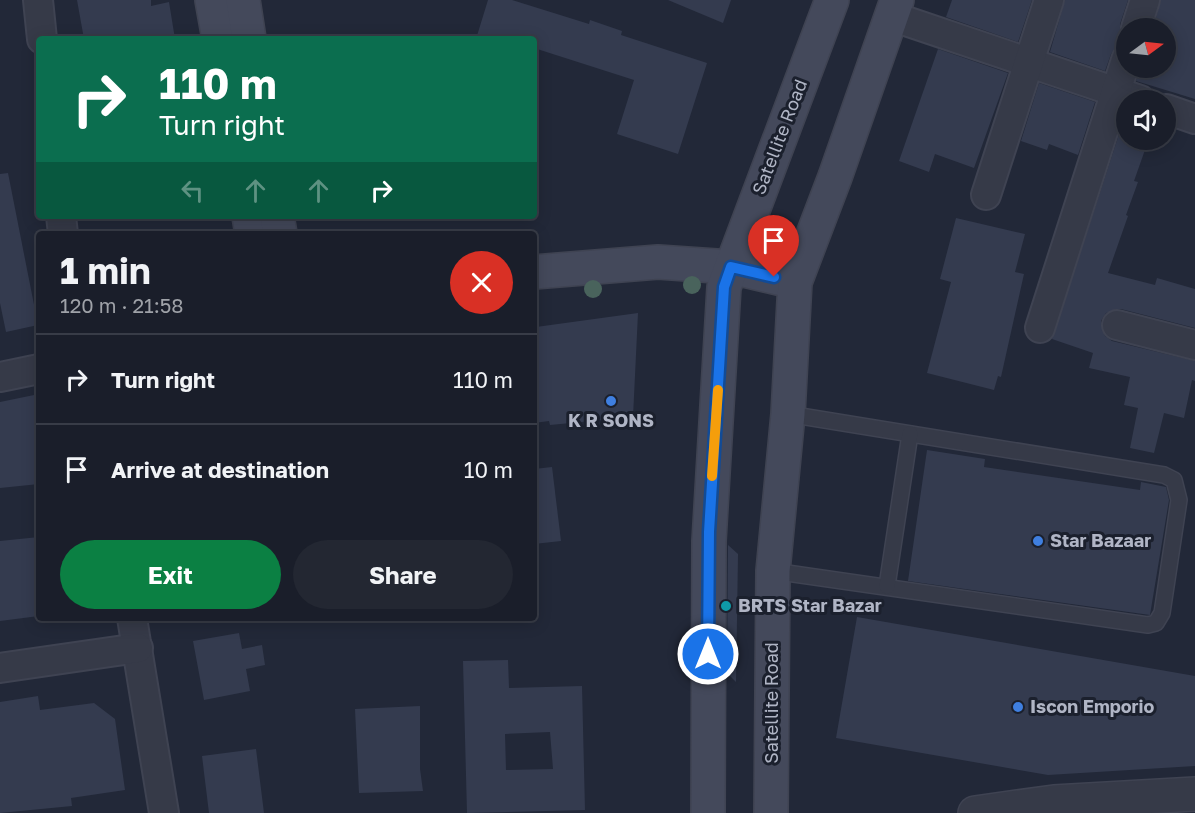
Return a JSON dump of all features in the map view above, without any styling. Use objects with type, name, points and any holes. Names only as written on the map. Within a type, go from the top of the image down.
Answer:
[{"type":"main road","points":[[212,0],[218,36]]},
{"type":"main road","points":[[243,0],[249,36]]},
{"type":"main road","name":"Satellite Road","points":[[708,813],[709,541],[727,277],[832,0]]},
{"type":"main road","name":"Satellite Road","points":[[771,813],[773,571],[788,414],[794,292],[894,8]]},
{"type":"main road","points":[[537,272],[658,262],[794,292]]},
{"type":"main road","points":[[537,296],[727,277]]},
{"type":"street","points":[[38,0],[42,36]]},
{"type":"street","points":[[986,195],[1049,0]]},
{"type":"street","points":[[1139,18],[1145,0]]},
{"type":"street","points":[[894,8],[1028,63],[1116,93]]},
{"type":"street","points":[[1176,112],[1195,119]]},
{"type":"street","points":[[1040,328],[1116,128]]},
{"type":"street","points":[[1117,325],[1195,345]]},
{"type":"street","points":[[0,377],[36,370]]},
{"type":"street","points":[[133,621],[159,812]]},
{"type":"street","points":[[0,668],[138,648]]},
{"type":"street","points":[[975,813],[1054,802],[1195,794]]},
{"type":"lane","points":[[773,571],[1142,625],[1156,623],[1162,613],[1179,500],[1174,480],[1164,474],[788,414]]},
{"type":"lane","points":[[887,586],[910,434]]},
{"type":"building","points":[[77,0],[151,0],[151,6],[169,2],[175,36],[83,36]]},
{"type":"building","points":[[488,0],[512,0],[589,24],[590,20],[622,31],[621,35],[707,63],[678,154],[617,134],[634,80],[537,49],[537,36],[477,36]]},
{"type":"building","points":[[668,0],[731,0],[723,23]]},
{"type":"building","points":[[952,0],[1032,0],[1018,42],[946,17]]},
{"type":"building","points":[[1065,0],[1128,0],[1122,18],[1116,18],[1116,48],[1111,54],[1105,71],[1050,52]]},
{"type":"building","points":[[1161,0],[1195,0],[1195,99],[1176,93],[1176,90],[1166,90],[1136,81],[1137,78],[1176,78],[1176,18],[1156,18]]},
{"type":"building","points":[[938,49],[1008,73],[974,168],[935,154],[929,172],[899,161]]},
{"type":"building","points":[[1039,83],[1095,102],[1078,155],[1049,144],[1047,150],[1021,141]]},
{"type":"building","points":[[1116,144],[1116,150],[1145,150],[1134,181],[1138,182],[1126,215],[1128,216],[1108,273],[1155,285],[1157,278],[1195,289],[1195,328],[1121,309],[1106,313],[1101,321],[1105,336],[1112,341],[1195,361],[1195,381],[1192,380],[1184,418],[1164,413],[1154,453],[1130,448],[1138,408],[1124,405],[1130,377],[1089,368],[1093,353],[1052,339]]},
{"type":"building","points":[[8,173],[36,315],[36,325],[6,332],[0,303],[0,174]]},
{"type":"building","points":[[956,218],[1025,234],[1015,272],[1024,274],[1001,377],[998,376],[994,390],[927,373],[951,282],[940,279]]},
{"type":"building","points":[[638,313],[633,417],[550,425],[549,421],[537,423],[537,347],[539,346],[537,327]]},
{"type":"building","points":[[36,395],[36,484],[0,488],[0,402]]},
{"type":"building","points":[[927,450],[985,459],[984,467],[1140,490],[1141,482],[1166,487],[1169,500],[1150,615],[908,581]]},
{"type":"building","points":[[552,467],[561,541],[537,544],[537,469]]},
{"type":"building","points":[[36,537],[36,616],[0,621],[0,541]]},
{"type":"building","points":[[728,545],[738,554],[736,682],[727,673]]},
{"type":"building","name":"Iscon Emporio","points":[[857,617],[1195,676],[1195,766],[1048,775],[836,738]]},
{"type":"building","points":[[239,633],[242,649],[262,645],[265,665],[246,669],[250,691],[204,700],[193,641]]},
{"type":"building","points":[[508,660],[509,688],[582,686],[585,810],[467,813],[463,661]],"holes":[[[550,732],[553,769],[506,770],[505,734]]]},
{"type":"building","points":[[38,696],[40,710],[94,703],[115,719],[125,790],[71,798],[72,806],[0,813],[0,702]]},
{"type":"building","points":[[420,706],[420,769],[423,791],[359,793],[355,709]]},
{"type":"building","points":[[256,749],[264,813],[209,813],[202,756]]},
{"type":"slow traffic","points":[[712,476],[718,390]]},
{"type":"place","name":"K R SONS","points":[[611,401]]},
{"type":"place","name":"Star Bazaar","points":[[1038,541]]},
{"type":"place","name":"BRTS Star Bazar","points":[[726,606]]},
{"type":"place","name":"Iscon Emporio","points":[[1018,707]]},
{"type":"route","points":[[708,654],[709,532],[724,287],[731,267],[774,277]]}]
